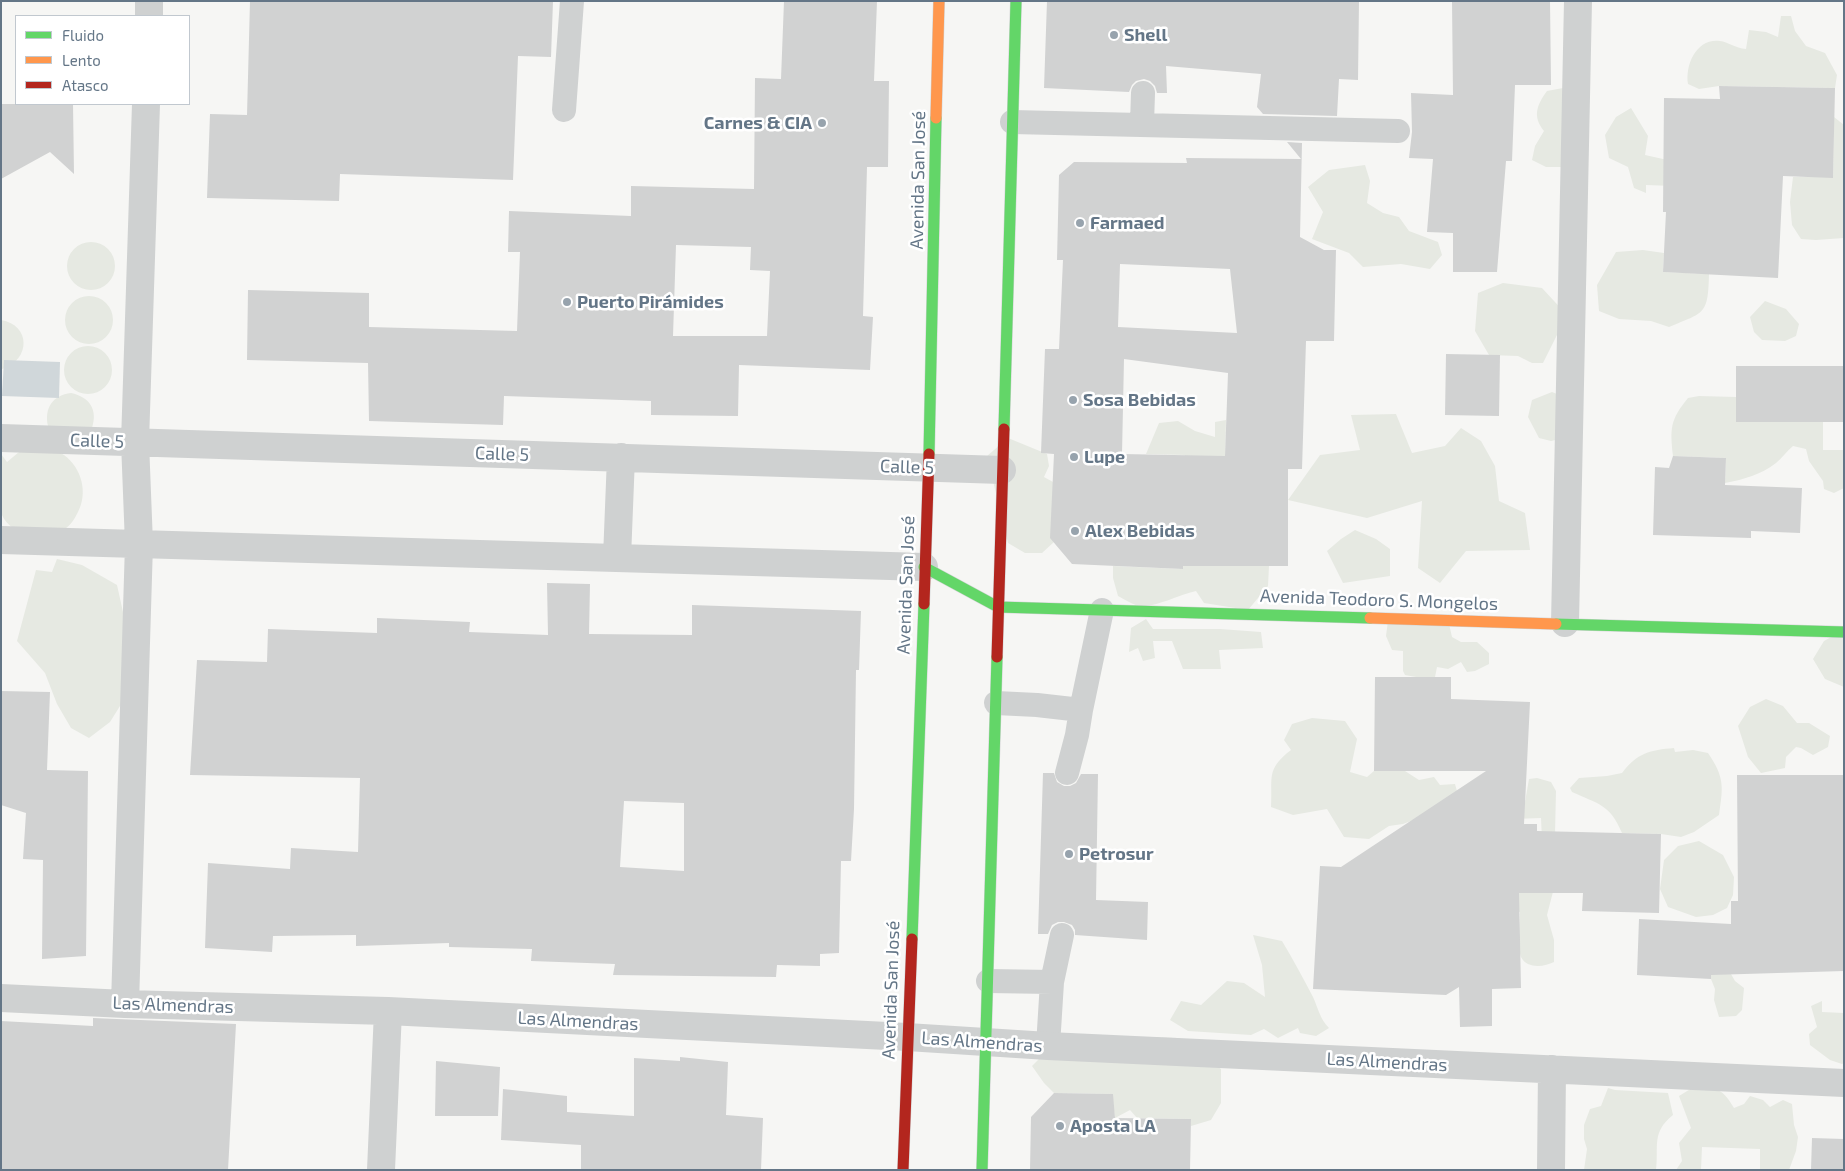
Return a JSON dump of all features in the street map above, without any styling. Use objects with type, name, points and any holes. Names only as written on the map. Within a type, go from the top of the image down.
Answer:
[{"type":"street","points":[[148,15],[149,1]]},
{"type":"street","name":"Avenida San José","points":[[903,1170],[929,468],[939,1]]},
{"type":"street","points":[[982,1170],[1016,1]]},
{"type":"street","points":[[1566,623],[1578,1]]},
{"type":"street","points":[[125,1004],[139,544],[135,442],[146,105]]},
{"type":"street","name":"Calle 5","points":[[1,438],[1002,470]]},
{"type":"street","points":[[616,558],[622,457]]},
{"type":"street","points":[[1,540],[924,567]]},
{"type":"street","name":"Avenida Teodoro S. Mongelos","points":[[924,567],[998,607],[1844,632]]},
{"type":"street","name":"Las Almendras","points":[[1,998],[125,1004],[388,1011],[907,1037],[986,1043],[1844,1083]]},
{"type":"street","points":[[381,1170],[388,1011]]},
{"type":"street","points":[[1551,1170],[1552,1069]]},
{"type":"lane","points":[[564,110],[572,1]]},
{"type":"lane","points":[[1142,124],[1143,92]]},
{"type":"lane","points":[[1012,122],[1398,131]]},
{"type":"lane","points":[[1067,773],[1077,736],[1080,710],[1102,610]]},
{"type":"lane","points":[[996,703],[1080,710]]},
{"type":"lane","points":[[1048,1046],[1052,982],[1062,935]]},
{"type":"lane","points":[[988,981],[1052,982]]},
{"type":"shaded area","points":[[1781,16],[1791,16],[1795,31],[1806,46],[1825,53],[1837,75],[1835,88],[1719,86],[1699,89],[1688,84],[1688,68],[1699,48],[1712,41],[1720,41],[1746,49],[1749,30],[1766,32],[1778,37]]},
{"type":"shaded area","points":[[1563,88],[1564,167],[1546,167],[1532,160],[1535,146],[1544,131],[1538,120],[1538,106],[1547,91]]},
{"type":"shaded area","points":[[1631,108],[1648,136],[1645,155],[1663,159],[1706,160],[1700,187],[1646,185],[1646,193],[1634,188],[1628,167],[1609,158],[1605,135],[1616,117]]},
{"type":"shaded area","points":[[1834,117],[1844,125],[1844,238],[1801,239],[1792,225],[1790,202],[1793,177],[1833,177]]},
{"type":"shaded area","points":[[1365,165],[1370,181],[1367,203],[1383,213],[1399,217],[1409,231],[1438,242],[1442,255],[1430,269],[1401,264],[1363,267],[1349,253],[1312,239],[1323,212],[1308,187],[1329,170]]},
{"type":"shaded area","points":[[86,242],[96,242],[108,249],[115,261],[115,271],[108,283],[96,290],[86,290],[78,286],[71,279],[67,271],[67,261],[71,253],[78,246]]},
{"type":"shaded area","points":[[1643,250],[1664,253],[1663,272],[1709,274],[1707,297],[1702,310],[1690,318],[1669,327],[1651,321],[1619,319],[1599,311],[1597,285],[1616,252]]},
{"type":"shaded area","points":[[1503,283],[1542,288],[1567,315],[1543,363],[1532,363],[1518,356],[1489,355],[1475,331],[1478,293]]},
{"type":"shaded area","points":[[84,296],[94,296],[106,303],[113,315],[113,325],[106,337],[94,344],[84,344],[76,340],[69,333],[65,325],[65,315],[69,307],[76,300]]},
{"type":"shaded area","points":[[1765,301],[1786,309],[1799,324],[1796,336],[1785,341],[1762,340],[1754,332],[1750,317]]},
{"type":"shaded area","points":[[1,320],[11,323],[18,328],[24,343],[18,358],[12,365],[2,369]]},
{"type":"shaded area","points":[[83,346],[93,346],[105,353],[112,365],[112,375],[105,387],[93,394],[83,394],[75,390],[68,383],[64,375],[64,365],[68,357],[75,350]]},
{"type":"shaded area","points":[[4,360],[60,362],[59,398],[2,396]]},
{"type":"shaded area","points":[[1552,392],[1565,397],[1564,438],[1551,441],[1539,438],[1528,417],[1532,400]]},
{"type":"shaded area","points":[[71,393],[88,401],[91,405],[94,416],[92,428],[48,426],[47,414],[51,404],[59,396]]},
{"type":"shaded area","points":[[1699,396],[1736,397],[1823,422],[1823,450],[1844,450],[1844,488],[1834,493],[1824,489],[1823,481],[1809,461],[1806,449],[1793,446],[1776,463],[1764,471],[1725,483],[1726,458],[1673,456],[1672,431],[1678,412],[1688,398]]},
{"type":"shaded area","points":[[1396,414],[1412,453],[1445,446],[1461,428],[1481,441],[1495,466],[1499,501],[1525,513],[1530,550],[1466,551],[1440,583],[1418,568],[1422,501],[1367,518],[1288,500],[1320,455],[1360,450],[1351,415]]},
{"type":"shaded area","points":[[1226,420],[1225,473],[1186,474],[1185,455],[1146,454],[1159,423],[1178,421],[1195,431],[1215,437],[1215,422]]},
{"type":"shaded area","points":[[1008,438],[1047,454],[1049,466],[1044,477],[1053,482],[1054,542],[1042,553],[1025,553],[1008,543],[987,456]]},
{"type":"shaded area","points":[[34,448],[64,455],[75,467],[82,481],[83,497],[81,505],[72,522],[64,529],[48,532],[24,532],[15,529],[7,523],[2,515],[1,454],[7,462],[19,452]]},
{"type":"shaded area","points":[[1355,530],[1376,539],[1390,549],[1390,576],[1343,583],[1327,551]]},
{"type":"shaded area","points":[[1184,539],[1269,566],[1268,586],[1248,610],[1204,603],[1196,591],[1146,606],[1134,604],[1118,596],[1113,578],[1113,566],[1183,569]]},
{"type":"shaded area","points":[[57,559],[82,565],[117,585],[125,621],[125,698],[110,722],[89,738],[71,728],[57,704],[45,673],[17,641],[36,570],[52,572]]},
{"type":"shaded area","points":[[1146,619],[1153,629],[1220,629],[1261,632],[1263,648],[1219,650],[1221,669],[1183,669],[1172,641],[1153,641],[1155,658],[1143,661],[1138,648],[1129,652],[1131,628]]},
{"type":"shaded area","points":[[1388,621],[1449,624],[1452,637],[1461,642],[1477,642],[1489,653],[1489,664],[1475,671],[1467,672],[1461,662],[1448,669],[1437,667],[1435,677],[1405,675],[1403,671],[1403,651],[1392,650],[1386,636]]},
{"type":"shaded area","points":[[1844,630],[1844,687],[1825,679],[1813,659],[1824,641]]},
{"type":"shaded area","points":[[1766,699],[1783,706],[1797,723],[1809,723],[1830,736],[1828,747],[1813,755],[1796,747],[1786,757],[1785,768],[1761,773],[1748,757],[1738,726],[1750,707]]},
{"type":"shaded area","points":[[1312,718],[1345,721],[1357,739],[1350,772],[1367,777],[1374,771],[1405,771],[1419,780],[1434,777],[1440,785],[1455,784],[1460,802],[1403,824],[1389,826],[1369,839],[1344,837],[1327,809],[1293,815],[1271,807],[1271,781],[1274,769],[1277,763],[1291,750],[1284,740],[1292,724]]},
{"type":"shaded area","points":[[1674,748],[1675,752],[1693,750],[1708,753],[1720,776],[1722,790],[1719,815],[1694,832],[1681,837],[1661,834],[1622,833],[1608,810],[1572,792],[1570,788],[1579,778],[1622,773],[1633,761],[1645,754]]},
{"type":"shaded area","points":[[1537,778],[1551,782],[1556,791],[1555,834],[1542,840],[1541,818],[1514,819],[1513,802],[1525,802],[1529,779]]},
{"type":"shaded area","points":[[1699,841],[1723,855],[1734,877],[1733,895],[1727,908],[1713,915],[1696,917],[1668,907],[1660,889],[1664,860],[1678,846]]},
{"type":"shaded area","points":[[1503,874],[1555,884],[1547,915],[1554,940],[1554,962],[1536,966],[1527,964],[1521,957],[1519,942],[1520,912],[1501,910]]},
{"type":"shaded area","points":[[1253,935],[1282,941],[1313,997],[1321,1017],[1329,1028],[1316,1036],[1300,1033],[1298,1028],[1278,1038],[1264,1029],[1251,1035],[1188,1031],[1170,1020],[1181,1001],[1201,1005],[1227,981],[1244,983],[1265,997],[1262,965]]},
{"type":"shaded area","points":[[1711,965],[1731,974],[1735,981],[1744,988],[1742,1010],[1736,1016],[1719,1017],[1714,1000],[1715,989],[1711,979]]},
{"type":"shaded area","points":[[1822,1001],[1822,1012],[1844,1013],[1844,1063],[1842,1064],[1830,1060],[1810,1045],[1809,1034],[1817,1027],[1811,1006]]},
{"type":"shaded area","points":[[1154,1037],[1178,1038],[1188,1042],[1221,1069],[1221,1103],[1211,1120],[1191,1126],[1191,1119],[1137,1118],[1130,1110],[1115,1118],[1112,1094],[1054,1093],[1032,1066],[1048,1050],[1142,1050]]},
{"type":"shaded area","points":[[1697,1085],[1720,1091],[1734,1108],[1744,1104],[1750,1096],[1763,1100],[1770,1107],[1783,1100],[1792,1104],[1794,1125],[1798,1137],[1796,1151],[1789,1170],[1760,1170],[1760,1149],[1702,1147],[1701,1170],[1676,1170],[1682,1161],[1679,1143],[1691,1128],[1679,1096]]},
{"type":"shaded area","points":[[1608,1088],[1668,1093],[1673,1115],[1661,1128],[1657,1140],[1656,1170],[1584,1170],[1587,1149],[1584,1139],[1584,1125],[1590,1109],[1601,1106]]},
{"type":"building","points":[[250,1],[553,1],[551,57],[518,56],[513,180],[340,174],[339,201],[207,198],[210,114],[247,115]]},
{"type":"building","points":[[784,1],[877,1],[874,81],[889,81],[888,167],[867,167],[863,316],[873,317],[870,370],[739,365],[738,416],[651,415],[651,401],[504,396],[503,425],[369,421],[368,363],[247,360],[248,290],[369,293],[369,327],[517,331],[520,252],[508,252],[509,211],[631,216],[631,186],[754,189],[755,78],[781,79]],"holes":[[[676,245],[751,247],[750,270],[770,271],[767,336],[673,336]]]},
{"type":"building","points":[[1047,1],[1359,1],[1358,80],[1339,79],[1337,116],[1263,114],[1257,107],[1261,74],[1166,66],[1167,93],[1157,93],[1155,86],[1150,81],[1144,79],[1136,81],[1129,92],[1044,88]]},
{"type":"building","points":[[1452,1],[1550,1],[1551,85],[1515,85],[1512,161],[1506,161],[1497,272],[1453,272],[1453,233],[1427,232],[1433,159],[1409,158],[1412,132],[1411,93],[1453,95]]},
{"type":"building","points":[[1719,86],[1835,88],[1833,178],[1783,176],[1778,278],[1663,272],[1666,212],[1663,212],[1664,98],[1720,99]]},
{"type":"building","points":[[1,104],[73,105],[74,174],[50,152],[1,179]]},
{"type":"building","points":[[1287,142],[1302,143],[1300,237],[1324,250],[1336,250],[1334,341],[1306,341],[1302,469],[1288,469],[1288,566],[1183,566],[1183,569],[1072,564],[1050,538],[1054,454],[1041,453],[1045,349],[1059,349],[1063,260],[1057,260],[1059,175],[1074,162],[1187,163],[1186,158],[1301,159]],"holes":[[[1120,264],[1230,269],[1237,333],[1118,327]],[[1124,359],[1228,373],[1225,456],[1122,454]]]},
{"type":"building","points":[[1446,354],[1500,355],[1499,416],[1445,415]]},
{"type":"building","points":[[1736,366],[1844,366],[1844,422],[1736,422]]},
{"type":"building","points":[[1673,456],[1726,458],[1725,485],[1802,488],[1800,533],[1751,531],[1751,538],[1653,535],[1655,467],[1669,468]]},
{"type":"building","points":[[547,583],[590,584],[589,634],[692,635],[692,605],[861,611],[859,670],[856,670],[854,809],[851,861],[841,861],[839,953],[820,954],[820,966],[777,965],[776,977],[613,975],[615,964],[531,961],[532,949],[449,947],[449,943],[356,946],[356,935],[273,936],[272,952],[205,948],[208,863],[290,869],[291,848],[358,852],[360,778],[190,775],[197,660],[267,662],[268,629],[377,633],[377,618],[470,622],[469,632],[548,635]],"holes":[[[624,801],[684,803],[684,871],[620,867]]]},
{"type":"building","points":[[1375,677],[1451,677],[1451,699],[1530,702],[1524,824],[1537,824],[1537,831],[1661,834],[1659,913],[1582,911],[1583,893],[1519,893],[1521,988],[1492,989],[1492,1026],[1460,1027],[1459,987],[1446,995],[1313,989],[1320,866],[1341,867],[1486,771],[1374,771]]},
{"type":"building","points":[[1,691],[50,692],[47,770],[88,771],[86,956],[42,959],[43,860],[23,859],[26,813],[1,805]]},
{"type":"building","name":"Petrosur","points":[[1043,773],[1054,773],[1057,782],[1064,786],[1076,783],[1081,774],[1098,774],[1096,900],[1148,902],[1147,940],[1075,935],[1072,925],[1064,922],[1052,925],[1048,934],[1038,934]]},
{"type":"building","points":[[1737,775],[1844,775],[1844,971],[1711,975],[1711,979],[1637,975],[1639,919],[1731,924],[1731,901],[1738,901]]},
{"type":"building","points":[[93,1018],[236,1024],[228,1170],[1,1170],[1,1021],[93,1026]]},
{"type":"building","points":[[680,1057],[728,1062],[726,1115],[763,1118],[761,1170],[581,1170],[581,1145],[501,1140],[503,1089],[567,1096],[567,1112],[634,1116],[634,1058],[680,1061]]},
{"type":"building","points":[[436,1061],[500,1067],[498,1116],[435,1116]]},
{"type":"building","points":[[1054,1093],[1113,1094],[1115,1118],[1191,1119],[1190,1170],[1030,1170],[1031,1117]]},
{"type":"building","points":[[1812,1138],[1844,1139],[1844,1170],[1811,1170]]},
{"type":"traffic: fast","points":[[1004,429],[1016,1]]},
{"type":"traffic: fast","points":[[929,454],[936,118]]},
{"type":"traffic: fast","points":[[924,567],[998,607],[1370,618]]},
{"type":"traffic: fast","points":[[912,939],[924,604]]},
{"type":"traffic: fast","points":[[1556,624],[1844,632]]},
{"type":"traffic: fast","points":[[982,1170],[997,657]]},
{"type":"traffic: slow","points":[[936,118],[939,1]]},
{"type":"traffic: slow","points":[[1370,618],[1556,624]]},
{"type":"traffic: jam","points":[[997,657],[1004,429]]},
{"type":"traffic: jam","points":[[924,604],[929,454]]},
{"type":"traffic: jam","points":[[903,1170],[912,939]]},
{"type":"place","name":"Shell","points":[[1114,35]]},
{"type":"place","name":"Carnes & CIA","points":[[822,123]]},
{"type":"place","name":"Farmaed","points":[[1080,223]]},
{"type":"place","name":"Puerto Pirámides","points":[[567,302]]},
{"type":"place","name":"Sosa Bebidas","points":[[1073,400]]},
{"type":"place","name":"Lupe","points":[[1074,457]]},
{"type":"place","name":"Alex Bebidas","points":[[1075,531]]},
{"type":"place","name":"Petrosur","points":[[1069,854]]},
{"type":"place","name":"Aposta LA","points":[[1060,1126]]}]
